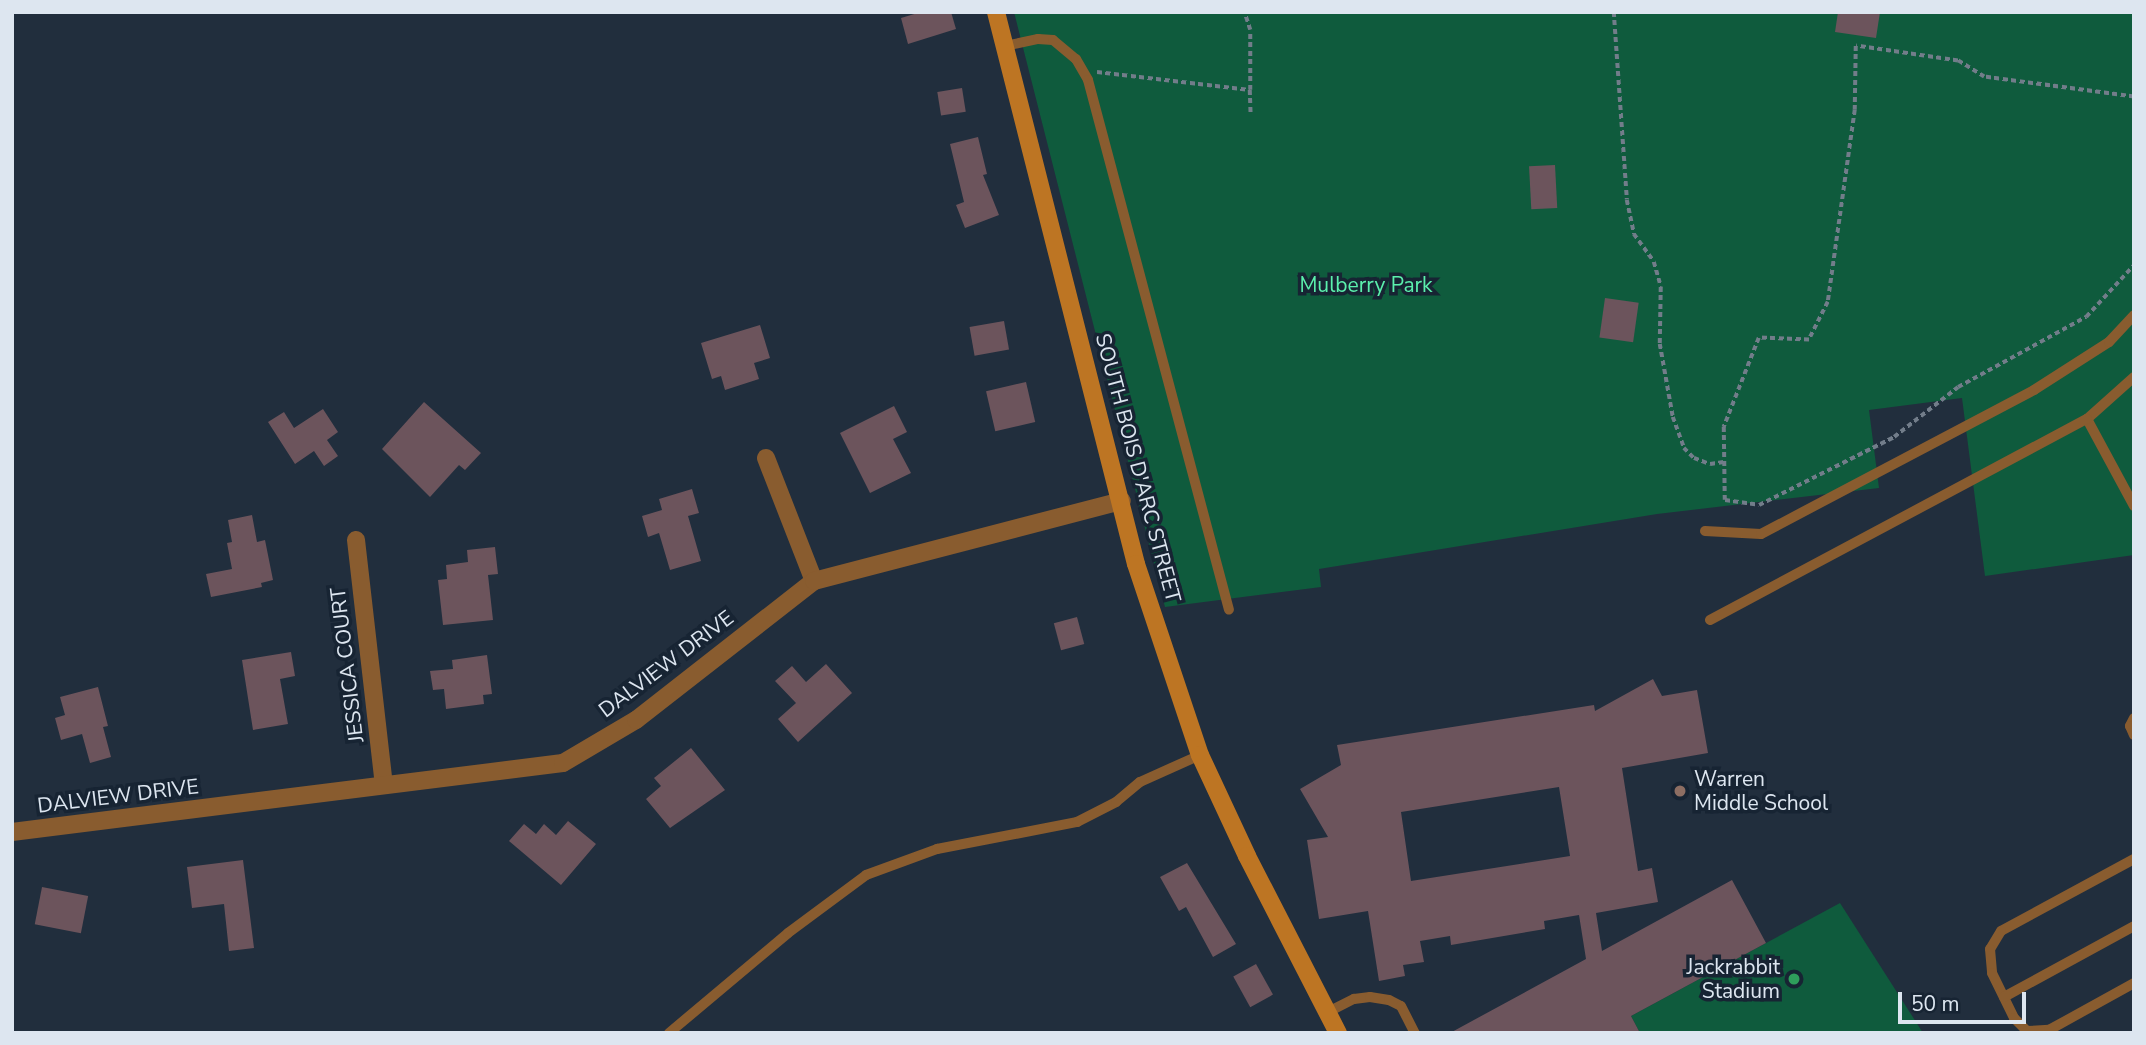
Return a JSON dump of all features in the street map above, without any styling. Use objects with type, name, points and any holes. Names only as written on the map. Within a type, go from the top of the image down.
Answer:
[{"type":"main road","name":"SOUTH BOIS D'ARC STREET","points":[[996,12],[1136,564],[1200,755],[1247,856],[1338,1033]]},
{"type":"street","points":[[766,458],[814,580]]},
{"type":"street","name":"DALVIEW DRIVE","points":[[12,832],[563,763],[636,720],[814,580],[1122,501]]},
{"type":"street","name":"JESSICA COURT","points":[[356,540],[384,784]]},
{"type":"lane","points":[[1004,46],[1038,39],[1053,40],[1076,59],[1083,72],[1229,610]]},
{"type":"lane","points":[[1705,531],[1760,534],[2035,390],[2109,342],[2134,314]]},
{"type":"lane","points":[[1710,620],[2087,419],[2134,377]]},
{"type":"lane","points":[[2087,419],[2134,506]]},
{"type":"lane","points":[[2134,718],[2130,726],[2134,735]]},
{"type":"lane","points":[[669,1033],[788,933],[866,875],[937,849],[1077,822],[1115,802],[1140,782],[1200,755]]},
{"type":"lane","points":[[2134,859],[2001,931],[1990,948],[1992,973],[2014,1018],[2027,1031],[2049,1030],[2134,982]]},
{"type":"lane","points":[[2004,997],[2134,926]]},
{"type":"lane","points":[[1328,1013],[1354,999],[1370,997],[1389,1000],[1401,1006],[1415,1033]]},
{"type":"path","points":[[1244,12],[1250,30],[1251,114]]},
{"type":"path","points":[[1614,12],[1628,200],[1634,234],[1654,262],[1661,287],[1660,344],[1673,417],[1684,449],[1694,458],[1710,464],[1724,462]]},
{"type":"path","points":[[2134,97],[1984,76],[1958,61],[1856,46],[1855,110],[1828,302],[1809,340],[1759,338],[1724,427],[1725,500],[1759,505],[1894,436],[1958,387],[2086,317],[2134,265]]},
{"type":"path","points":[[1083,72],[1250,90]]},
{"type":"green space","name":"Mulberry Park","points":[[1014,12],[2134,12],[2134,555],[1985,576],[1962,398],[1869,410],[1879,488],[1657,514],[1319,569],[1321,587],[1165,607]]},
{"type":"green space","name":"Jackrabbit Stadium","points":[[1840,903],[1923,1033],[1640,1033],[1631,1016]]},
{"type":"building","points":[[921,12],[951,12],[956,29],[908,44],[901,18]]},
{"type":"building","points":[[1838,12],[1880,12],[1876,38],[1835,32]]},
{"type":"building","points":[[962,88],[966,112],[941,116],[937,92]]},
{"type":"building","points":[[978,137],[987,174],[983,175],[999,215],[965,228],[956,205],[964,202],[950,144]]},
{"type":"building","points":[[1555,165],[1557,208],[1531,209],[1529,166]]},
{"type":"building","points":[[1605,298],[1639,303],[1633,342],[1599,338]]},
{"type":"building","points":[[1004,321],[1009,350],[975,356],[970,327]]},
{"type":"building","points":[[760,325],[770,358],[754,363],[759,379],[725,390],[721,376],[712,379],[701,343]]},
{"type":"building","points":[[1026,382],[1035,422],[995,431],[986,391]]},
{"type":"building","points":[[424,402],[481,453],[465,470],[459,465],[430,497],[382,449]]},
{"type":"building","points":[[894,406],[907,432],[893,439],[911,473],[870,493],[840,433]]},
{"type":"building","points":[[323,409],[338,432],[327,440],[338,456],[324,466],[314,451],[295,464],[268,422],[284,412],[294,428]]},
{"type":"building","points":[[692,489],[699,513],[688,516],[701,561],[670,570],[659,533],[648,537],[642,516],[662,510],[659,499]]},
{"type":"building","points":[[252,515],[257,542],[265,540],[273,580],[261,583],[262,587],[211,597],[206,574],[232,569],[227,543],[232,542],[228,520]]},
{"type":"building","points":[[495,547],[498,574],[488,575],[493,620],[443,625],[438,580],[447,579],[446,565],[468,562],[467,550]]},
{"type":"building","points":[[1077,617],[1084,644],[1061,650],[1054,623]]},
{"type":"building","points":[[291,652],[295,676],[280,679],[288,724],[253,730],[242,660]]},
{"type":"building","points":[[487,655],[492,694],[483,695],[484,704],[446,709],[444,689],[433,690],[430,671],[453,669],[452,660]]},
{"type":"building","points":[[826,664],[852,693],[798,742],[778,719],[796,703],[775,681],[792,666],[806,682]]},
{"type":"building","points":[[1653,679],[1662,696],[1697,690],[1708,753],[1622,768],[1638,871],[1652,868],[1658,902],[1596,913],[1602,951],[1732,880],[1766,943],[1631,1016],[1640,1033],[1450,1033],[1586,959],[1579,915],[1544,921],[1545,929],[1451,945],[1450,936],[1420,941],[1424,962],[1403,965],[1405,976],[1379,981],[1368,911],[1319,919],[1307,840],[1328,837],[1300,789],[1341,765],[1337,745],[1594,705],[1595,711]],"holes":[[[1559,787],[1570,856],[1411,881],[1401,812]]]},
{"type":"building","points":[[98,687],[108,726],[103,727],[111,757],[90,763],[82,734],[61,740],[55,718],[65,715],[60,697]]},
{"type":"building","points":[[691,748],[725,790],[670,828],[646,799],[661,786],[654,778]]},
{"type":"building","points":[[568,821],[596,844],[561,885],[509,841],[524,824],[536,834],[544,824],[556,835]]},
{"type":"building","points":[[243,860],[254,948],[229,951],[224,904],[192,908],[187,867]]},
{"type":"building","points":[[1187,863],[1236,944],[1213,957],[1186,907],[1179,911],[1160,877]]},
{"type":"building","points":[[42,887],[88,896],[81,933],[35,924]]},
{"type":"building","points":[[1256,964],[1273,995],[1250,1007],[1233,977]]},
{"type":"place","name":"Warren Middle School","points":[[1680,791]]},
{"type":"place","name":"Jackrabbit Stadium","points":[[1794,979]]}]
